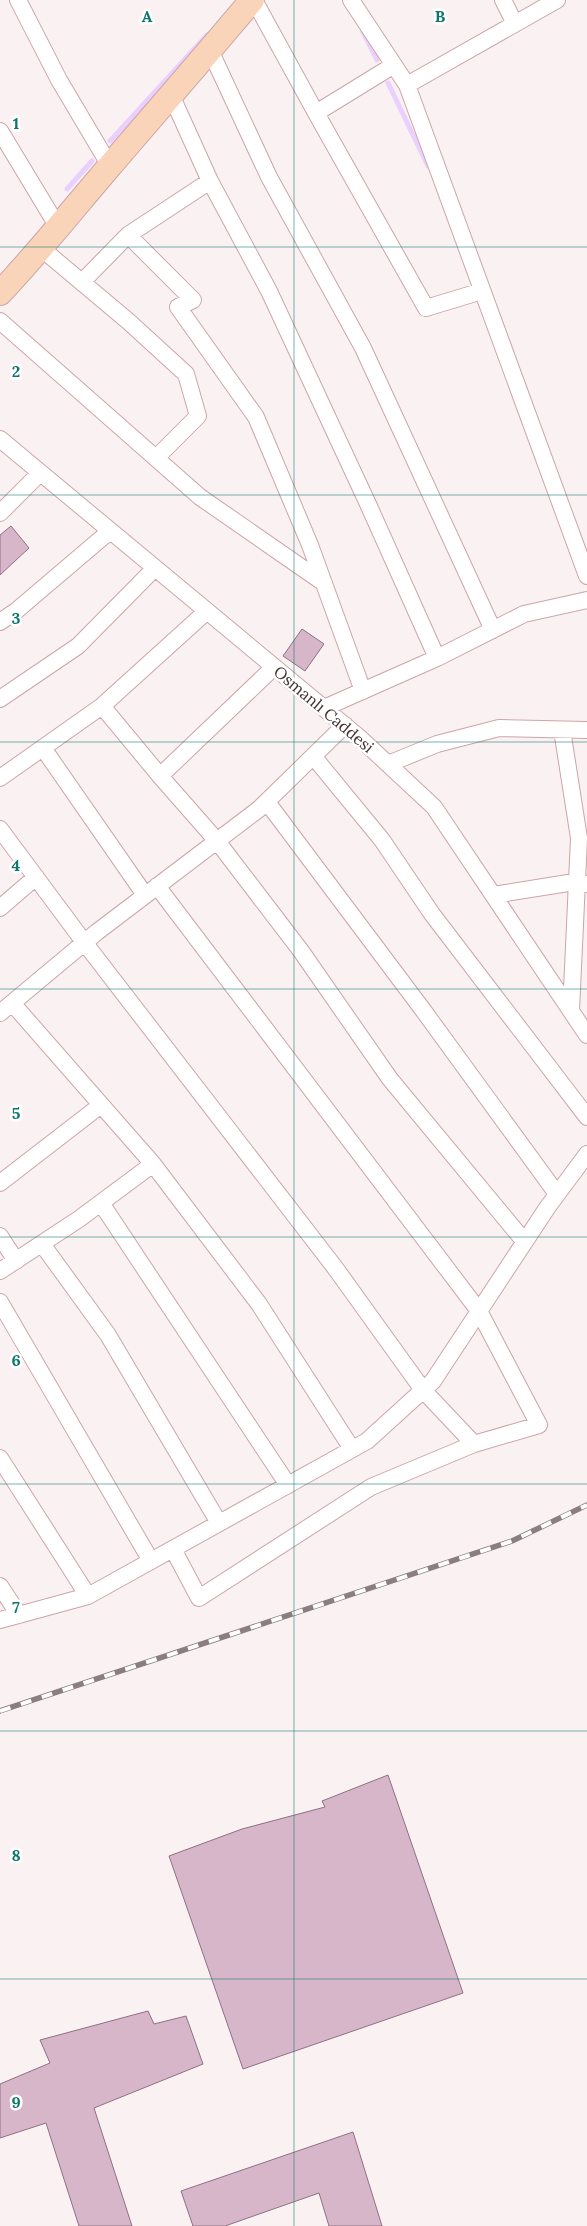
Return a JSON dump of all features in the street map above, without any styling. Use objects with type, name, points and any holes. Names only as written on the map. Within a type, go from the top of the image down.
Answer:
[{"type":"street","points":[[18,0],[59,80],[110,166]]},
{"type":"street","points":[[2,285],[42,248],[253,0],[426,308],[482,291]]},
{"type":"street","points":[[351,0],[407,84],[587,576]]},
{"type":"street","points":[[503,0],[515,24]]},
{"type":"street","points":[[407,84],[557,0]]},
{"type":"street","points":[[210,50],[268,177],[363,348],[492,630]]},
{"type":"street","points":[[316,112],[394,65]]},
{"type":"street","points":[[172,97],[210,181],[269,291],[437,658]]},
{"type":"street","points":[[0,131],[58,227]]},
{"type":"street","points":[[82,282],[128,235],[210,181]]},
{"type":"street","points":[[128,235],[194,300],[178,307],[256,418],[310,545],[363,691]]},
{"type":"street","points":[[42,248],[186,374],[198,416],[156,458]]},
{"type":"street","points":[[0,321],[200,497],[324,583]]},
{"type":"street","name":"Osmanlı Caddesi","points":[[0,439],[345,725],[434,807],[587,1035]]},
{"type":"street","points":[[0,513],[40,473]]},
{"type":"street","points":[[0,622],[16,611],[110,531]]},
{"type":"street","points":[[0,699],[78,646],[155,568]]},
{"type":"street","points":[[324,708],[437,658],[524,614],[587,600]]},
{"type":"street","points":[[0,778],[102,706],[207,611]]},
{"type":"street","points":[[160,776],[274,667]]},
{"type":"street","points":[[102,706],[217,841],[301,951],[390,1079],[524,1242]]},
{"type":"street","points":[[345,725],[267,802],[84,942],[6,1008],[102,1104],[153,1164],[259,1304],[352,1448]]},
{"type":"street","points":[[388,764],[438,744],[499,728],[587,730]]},
{"type":"street","points":[[562,730],[579,838],[582,884],[573,942],[571,1011]]},
{"type":"street","points":[[43,748],[151,891],[479,1311],[540,1425],[474,1444],[371,1487],[199,1598],[173,1549]]},
{"type":"street","points":[[313,756],[382,840],[432,914],[587,1117]]},
{"type":"street","points":[[267,802],[423,1010],[557,1194]]},
{"type":"street","points":[[0,828],[84,942],[336,1269],[423,1390],[474,1444]]},
{"type":"street","points":[[0,908],[36,877]]},
{"type":"street","points":[[493,895],[568,883],[582,884]]},
{"type":"street","points":[[0,1183],[102,1104]]},
{"type":"street","points":[[0,1620],[88,1596],[367,1441],[433,1381],[524,1242],[587,1154]]},
{"type":"street","points":[[0,1271],[101,1203],[153,1164]]},
{"type":"street","points":[[101,1203],[288,1484]]},
{"type":"street","points":[[0,1236],[16,1261]]},
{"type":"street","points":[[42,1244],[108,1335],[219,1523]]},
{"type":"street","points":[[0,1302],[150,1561]]},
{"type":"street","points":[[0,1458],[88,1596]]},
{"type":"street","points":[[0,1586],[19,1615]]},
{"type":"building","points":[[11,526],[29,548],[0,575],[0,535]]},
{"type":"building","points":[[302,629],[324,644],[305,671],[283,656]]},
{"type":"building","points":[[388,1775],[463,1993],[243,2069],[169,1856],[242,1829],[325,1807],[322,1801]]},
{"type":"building","points":[[148,2011],[154,2024],[186,2016],[203,2064],[94,2108],[132,2226],[79,2226],[46,2123],[0,2138],[0,2084],[50,2063],[40,2040]]},
{"type":"building","points":[[353,2132],[382,2226],[329,2226],[319,2193],[225,2226],[193,2226],[181,2191]]},
{"type":"waterway","points":[[363,32],[377,60]]},
{"type":"waterway","points":[[110,141],[207,35]]},
{"type":"waterway","points":[[388,83],[428,166]]},
{"type":"waterway","points":[[67,189],[92,161]]},
{"type":"railway","points":[[0,1711],[512,1541],[587,1505]]}]
